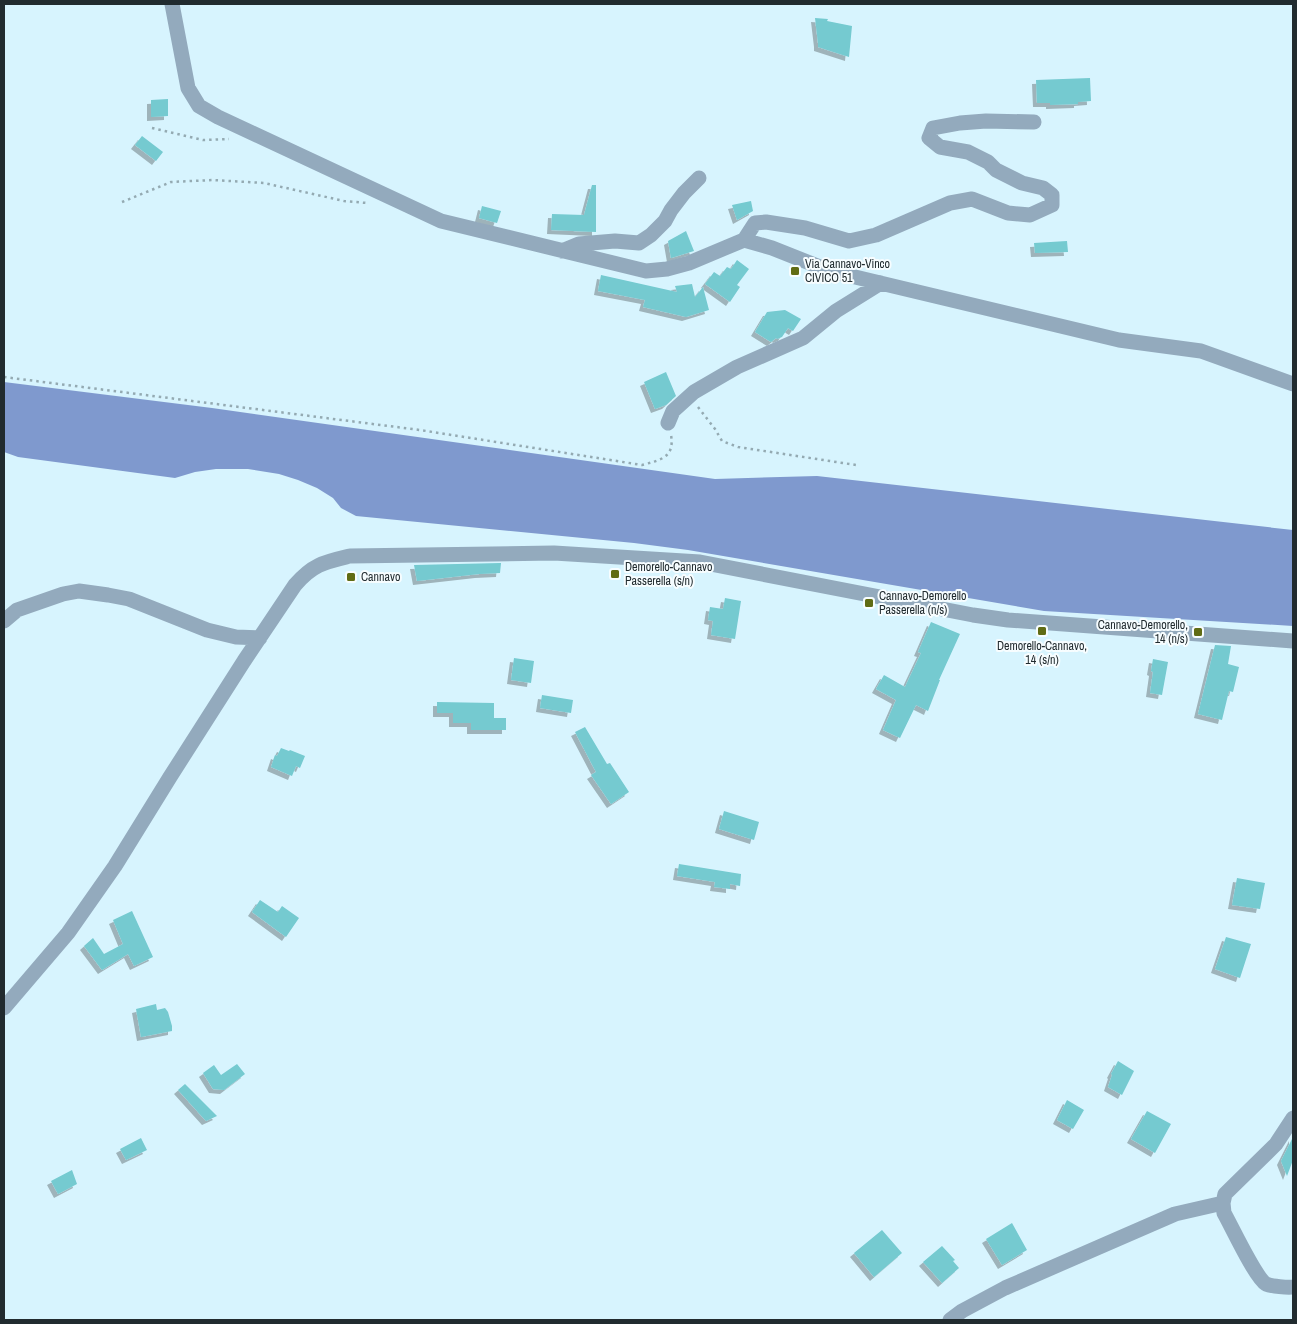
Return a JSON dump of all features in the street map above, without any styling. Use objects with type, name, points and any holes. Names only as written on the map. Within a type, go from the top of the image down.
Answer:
[{"type":"street","points":[[172,4],[188,88],[199,106],[218,117],[441,221],[646,271],[667,269],[689,263],[744,240],[755,223],[766,222],[805,228],[849,241],[876,235],[950,203],[972,199],[1008,213],[1030,215],[1052,205],[1052,195],[1043,188],[1022,182],[996,170],[988,162],[968,152],[940,147],[929,138],[933,128],[960,123],[986,121],[1034,122]]},
{"type":"street","points":[[562,251],[579,244],[615,241],[639,243],[651,235],[665,221],[684,193],[699,178]]},
{"type":"street","points":[[744,240],[772,248],[830,271],[1119,340],[1201,351],[1293,384]]},
{"type":"street","points":[[668,423],[673,411],[698,390],[738,367],[803,338],[836,311],[881,283]]},
{"type":"street","points":[[4,1008],[68,933],[115,866],[170,777],[295,585],[305,574],[324,562],[350,556],[554,553],[700,562],[973,615],[1008,620],[1293,641]]},
{"type":"street","points":[[4,621],[17,610],[62,594],[79,591],[128,599],[207,630],[236,637],[260,638]]},
{"type":"street","points":[[1293,1118],[1276,1144],[1225,1194],[1222,1203],[1224,1213],[1255,1271],[1266,1284],[1293,1287]]},
{"type":"street","points":[[950,1320],[962,1311],[1005,1288],[1175,1214],[1222,1203]]},
{"type":"path","points":[[152,128],[203,140],[231,138],[251,133]]},
{"type":"path","points":[[122,202],[171,182],[213,180],[264,183],[344,201],[373,204],[391,198]]},
{"type":"path","points":[[4,377],[420,430],[642,465],[662,459],[670,452],[673,445],[668,423]]},
{"type":"path","points":[[698,390],[695,402],[722,441],[738,447],[856,465]]},
{"type":"water","points":[[4,382],[212,408],[715,479],[817,476],[1293,530],[1293,626],[1044,611],[688,550],[356,516],[341,508],[333,498],[317,488],[279,474],[248,469],[216,469],[195,472],[175,478],[18,457],[4,452]]},
{"type":"building","points":[[815,18],[828,19],[827,21],[852,26],[849,57],[818,47]]},
{"type":"building","points":[[1090,78],[1091,101],[1078,102],[1078,104],[1050,105],[1050,103],[1037,103],[1036,80]]},
{"type":"building","points":[[168,99],[168,116],[151,117],[151,100]]},
{"type":"building","points":[[142,136],[163,152],[156,161],[135,145]]},
{"type":"building","points":[[592,185],[596,185],[596,232],[551,230],[552,214],[584,215]]},
{"type":"building","points":[[751,201],[753,211],[737,220],[732,205]]},
{"type":"building","points":[[482,206],[501,211],[497,223],[479,218]]},
{"type":"building","points":[[686,231],[694,251],[671,258],[668,241]]},
{"type":"building","points":[[1067,241],[1068,252],[1035,253],[1034,243]]},
{"type":"building","points":[[737,260],[749,269],[737,285],[740,287],[730,302],[705,284],[714,272],[720,276],[727,267],[731,269]]},
{"type":"building","points":[[601,275],[677,292],[675,286],[692,284],[695,297],[703,287],[709,310],[686,317],[643,307],[645,300],[598,291]]},
{"type":"building","points":[[785,310],[801,319],[793,331],[788,328],[782,337],[776,338],[771,342],[755,332],[767,312]]},
{"type":"building","points":[[666,372],[676,396],[666,405],[655,409],[644,382]]},
{"type":"building","points":[[501,563],[500,573],[417,581],[414,565]]},
{"type":"building","points":[[725,598],[741,601],[735,639],[711,635],[713,621],[708,620],[710,607],[723,609]]},
{"type":"building","points":[[931,622],[960,634],[939,680],[928,711],[916,705],[900,738],[883,730],[896,700],[876,689],[884,675],[905,687],[921,653],[918,652]]},
{"type":"building","points":[[1215,645],[1231,646],[1228,664],[1239,667],[1233,692],[1229,691],[1222,720],[1198,714]]},
{"type":"building","points":[[514,658],[534,661],[531,683],[511,680]]},
{"type":"building","points":[[1153,659],[1168,662],[1162,695],[1150,693]]},
{"type":"building","points":[[542,695],[573,700],[571,713],[540,708]]},
{"type":"building","points":[[437,702],[494,703],[494,718],[506,718],[506,730],[471,730],[471,723],[453,723],[453,713],[437,713]]},
{"type":"building","points":[[585,727],[607,764],[610,763],[629,792],[611,804],[591,775],[596,772],[575,732]]},
{"type":"building","points":[[281,748],[305,756],[300,768],[296,766],[292,776],[271,767],[275,755],[277,756]]},
{"type":"building","points":[[724,811],[759,822],[754,840],[719,829]]},
{"type":"building","points":[[679,864],[741,874],[740,886],[730,884],[730,889],[714,887],[715,882],[677,876]]},
{"type":"building","points":[[1237,878],[1265,883],[1260,909],[1232,905]]},
{"type":"building","points":[[260,900],[278,912],[282,906],[299,918],[286,937],[252,912]]},
{"type":"building","points":[[132,911],[153,957],[134,966],[128,954],[102,970],[84,946],[93,938],[104,954],[123,944],[113,920]]},
{"type":"building","points":[[1226,937],[1251,944],[1240,978],[1215,969]]},
{"type":"building","points":[[156,1004],[157,1010],[165,1008],[168,1012],[172,1031],[141,1037],[136,1009]]},
{"type":"building","points":[[1118,1061],[1134,1071],[1122,1095],[1108,1087],[1111,1074]]},
{"type":"building","points":[[237,1064],[245,1074],[224,1090],[213,1089],[203,1073],[214,1065],[221,1075]]},
{"type":"building","points":[[185,1084],[217,1116],[206,1121],[178,1090]]},
{"type":"building","points":[[1067,1100],[1084,1110],[1073,1129],[1057,1120]]},
{"type":"building","points":[[1147,1111],[1171,1124],[1155,1153],[1131,1139]]},
{"type":"building","points":[[1293,1137],[1293,1160],[1287,1176],[1281,1161]]},
{"type":"building","points":[[141,1138],[147,1150],[126,1160],[120,1149]]},
{"type":"building","points":[[72,1170],[77,1184],[58,1194],[51,1181]]},
{"type":"building","points":[[1012,1223],[1027,1250],[1002,1265],[986,1239]]},
{"type":"building","points":[[882,1230],[902,1253],[874,1277],[854,1253]]},
{"type":"building","points":[[942,1246],[955,1260],[953,1261],[959,1268],[942,1283],[923,1262]]},
{"type":"place","name":"Via Cannavo-Vinco CIVICO 51","points":[[795,271]]},
{"type":"place","name":"Demorello-Cannavo Passerella (s/n)","points":[[615,574]]},
{"type":"place","name":"Cannavo","points":[[351,577]]},
{"type":"place","name":"Cannavo-Demorello Passerella (n/s)","points":[[869,603]]},
{"type":"place","name":"Demorello-Cannavo, 14 (s/n)","points":[[1042,631]]},
{"type":"place","name":"Cannavo-Demorello, 14 (n/s)","points":[[1198,632]]}]
